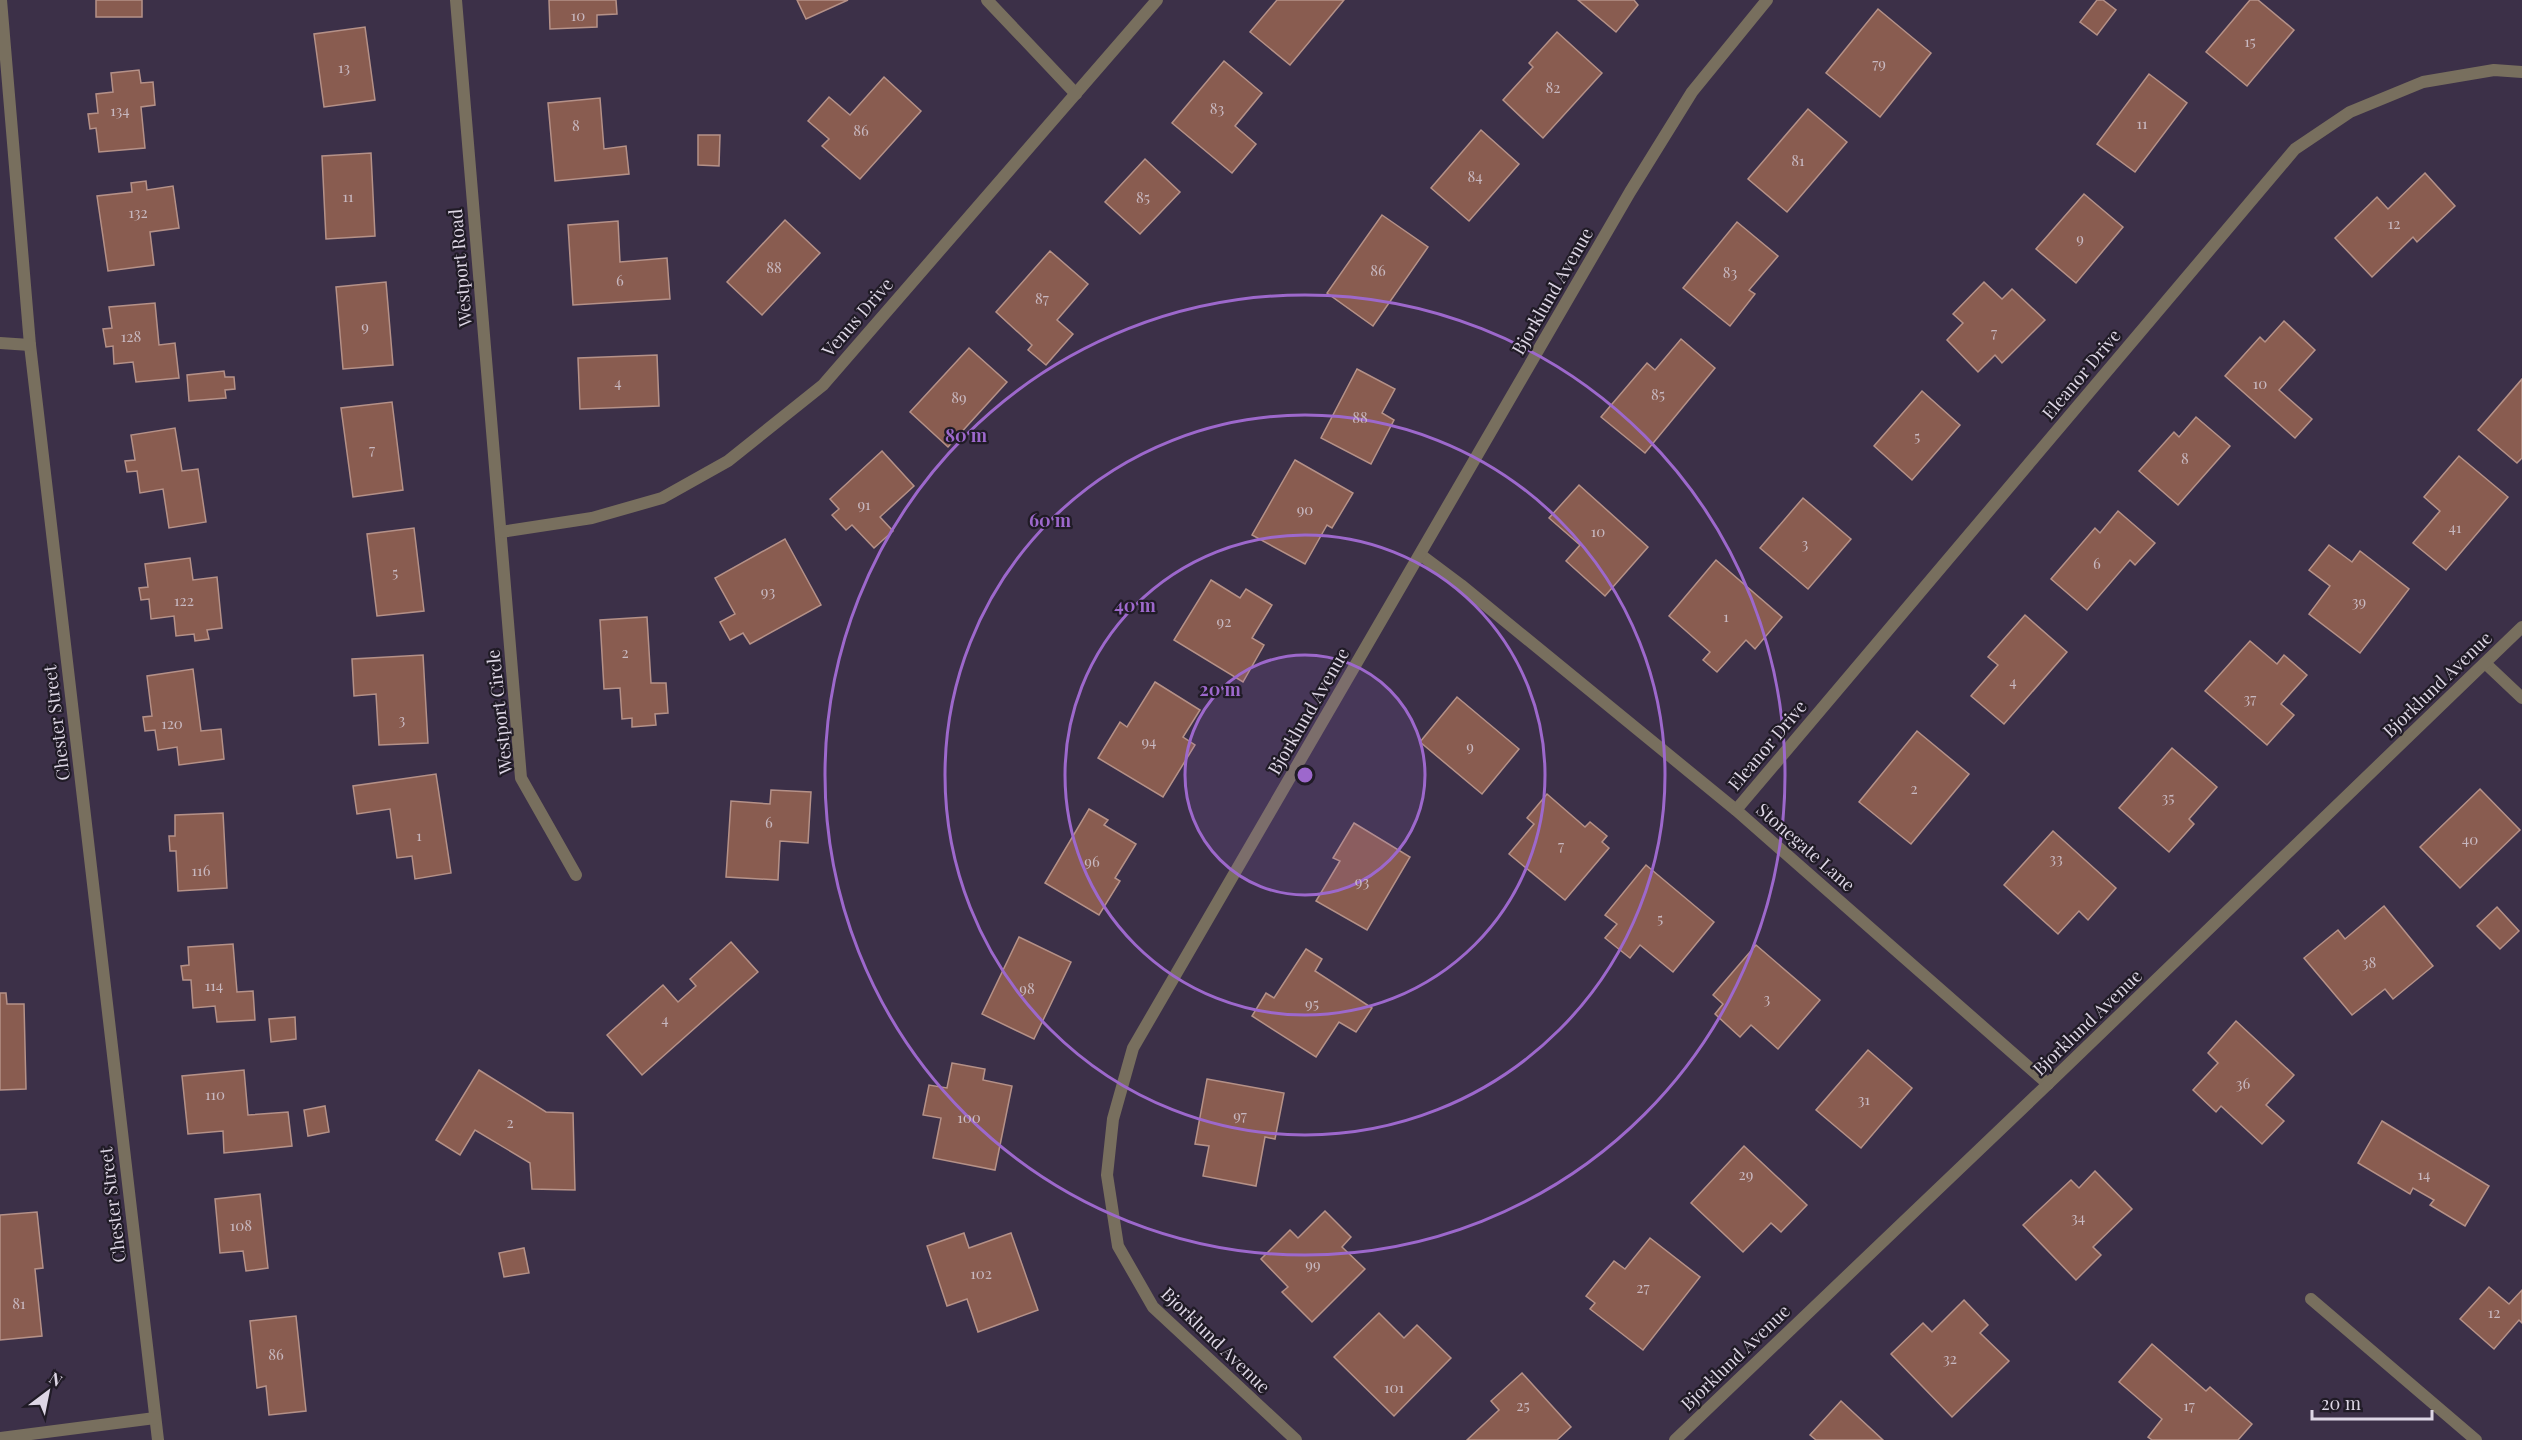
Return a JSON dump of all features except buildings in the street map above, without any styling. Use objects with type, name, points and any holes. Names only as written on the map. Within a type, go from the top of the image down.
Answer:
[{"type":"street","name":"Chester Street","points":[[0,0],[30,345],[158,1440]]},
{"type":"street","name":"Westport Road","points":[[456,0],[501,532]]},
{"type":"street","points":[[987,0],[1076,94]]},
{"type":"street","name":"Venus Drive","points":[[501,532],[592,518],[662,498],[728,461],[823,385],[1157,0]]},
{"type":"street","name":"Bjorklund Avenue","points":[[1296,1440],[1153,1307],[1118,1246],[1107,1175],[1113,1119],[1133,1048],[1630,192],[1686,102],[1767,0]]},
{"type":"street","name":"Eleanor Drive","points":[[1736,810],[2295,149],[2350,112],[2423,82],[2494,70],[2522,72]]},
{"type":"street","points":[[0,343],[30,345]]},
{"type":"street","name":"Westport Circle","points":[[501,532],[521,778],[576,875]]},
{"type":"street","name":"Stonegate Lane","points":[[1420,555],[1461,585],[1736,810],[2048,1084]]},
{"type":"street","name":"Bjorklund Avenue","points":[[1675,1440],[2522,627]]},
{"type":"street","points":[[2485,663],[2522,698]]},
{"type":"street","points":[[2311,1299],[2476,1440]]},
{"type":"street","points":[[0,1437],[155,1418]]}]
